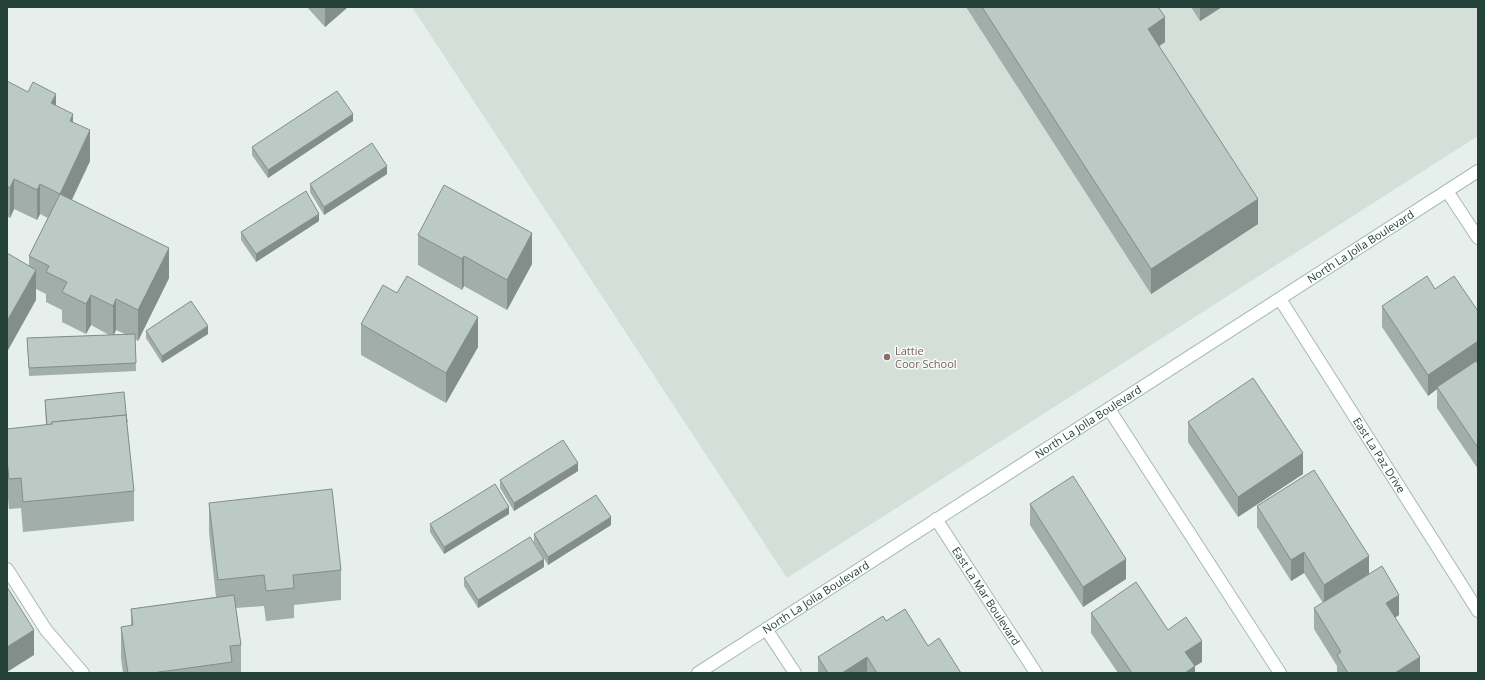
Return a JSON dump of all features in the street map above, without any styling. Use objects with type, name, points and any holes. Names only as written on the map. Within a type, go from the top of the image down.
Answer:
[{"type":"street","name":"North La Jolla Boulevard","points":[[698,673],[1478,171]]},
{"type":"street","points":[[1447,191],[1478,238]]},
{"type":"street","name":"East La Paz Drive","points":[[1280,299],[1478,611]]},
{"type":"street","points":[[1109,409],[1280,673]]},
{"type":"street","name":"East La Mar Boulevard","points":[[936,519],[1036,673]]},
{"type":"street","points":[[7,569],[46,630],[84,673]]},
{"type":"street","points":[[766,629],[795,673]]},
{"type":"shaded area","name":"Lattie Coor School","points":[[412,7],[1478,7],[1478,136],[787,578]]},
{"type":"building","points":[[982,7],[1158,7],[1165,17],[1148,29],[1258,199],[1151,269]]},
{"type":"building","points":[[7,81],[28,92],[33,82],[56,94],[51,103],[73,114],[70,121],[90,130],[60,194],[40,184],[37,190],[14,179],[10,188],[7,186]]},
{"type":"building","points":[[337,91],[353,114],[268,170],[252,147]]},
{"type":"building","points":[[372,143],[387,166],[324,207],[310,184]]},
{"type":"building","points":[[444,185],[532,233],[507,280],[464,256],[462,259],[418,235]]},
{"type":"building","points":[[306,191],[319,214],[256,254],[241,232]]},
{"type":"building","points":[[60,194],[169,248],[138,310],[116,299],[113,306],[91,295],[86,304],[62,292],[67,282],[46,272],[49,266],[29,256]]},
{"type":"building","points":[[7,253],[36,270],[7,321]]},
{"type":"building","points":[[407,276],[478,317],[446,373],[361,324],[383,285],[397,293]]},
{"type":"building","points":[[1427,276],[1435,289],[1454,276],[1478,311],[1478,341],[1428,375],[1382,306]]},
{"type":"building","points":[[191,301],[208,326],[162,356],[146,331]]},
{"type":"building","points":[[135,334],[136,363],[29,368],[27,338]]},
{"type":"building","points":[[1476,361],[1478,364],[1478,448],[1437,387]]},
{"type":"building","points":[[1253,378],[1303,453],[1238,497],[1188,422]]},
{"type":"building","points":[[124,392],[127,422],[126,415],[52,422],[52,424],[47,425],[45,400]]},
{"type":"building","points":[[126,415],[134,491],[23,502],[21,478],[9,479],[7,429],[52,424],[52,422]]},
{"type":"building","points":[[563,440],[578,463],[514,503],[500,480]]},
{"type":"building","points":[[1314,470],[1369,556],[1324,585],[1304,552],[1291,560],[1257,506]]},
{"type":"building","points":[[1073,476],[1126,559],[1083,587],[1030,504]]},
{"type":"building","points":[[495,484],[509,507],[444,547],[430,524]]},
{"type":"building","points":[[332,489],[341,570],[293,575],[294,588],[266,591],[264,575],[218,580],[209,503]]},
{"type":"building","points":[[596,495],[611,517],[548,557],[534,534]]},
{"type":"building","points":[[530,537],[544,559],[478,600],[464,578]]},
{"type":"building","points":[[1382,566],[1399,595],[1386,603],[1420,657],[1395,673],[1348,673],[1337,655],[1341,652],[1314,608]]},
{"type":"building","points":[[1136,582],[1168,630],[1186,617],[1202,641],[1185,652],[1195,666],[1185,673],[1132,673],[1091,613]]},
{"type":"building","points":[[7,587],[34,630],[7,647]]},
{"type":"building","points":[[234,595],[241,645],[230,646],[232,662],[152,673],[128,673],[121,627],[133,625],[131,609]]},
{"type":"building","points":[[905,609],[928,646],[939,638],[961,673],[877,673],[867,657],[842,673],[828,673],[818,657],[883,616],[886,621]]},
{"type":"place","name":"Lattie Coor School","points":[[887,357]]}]
